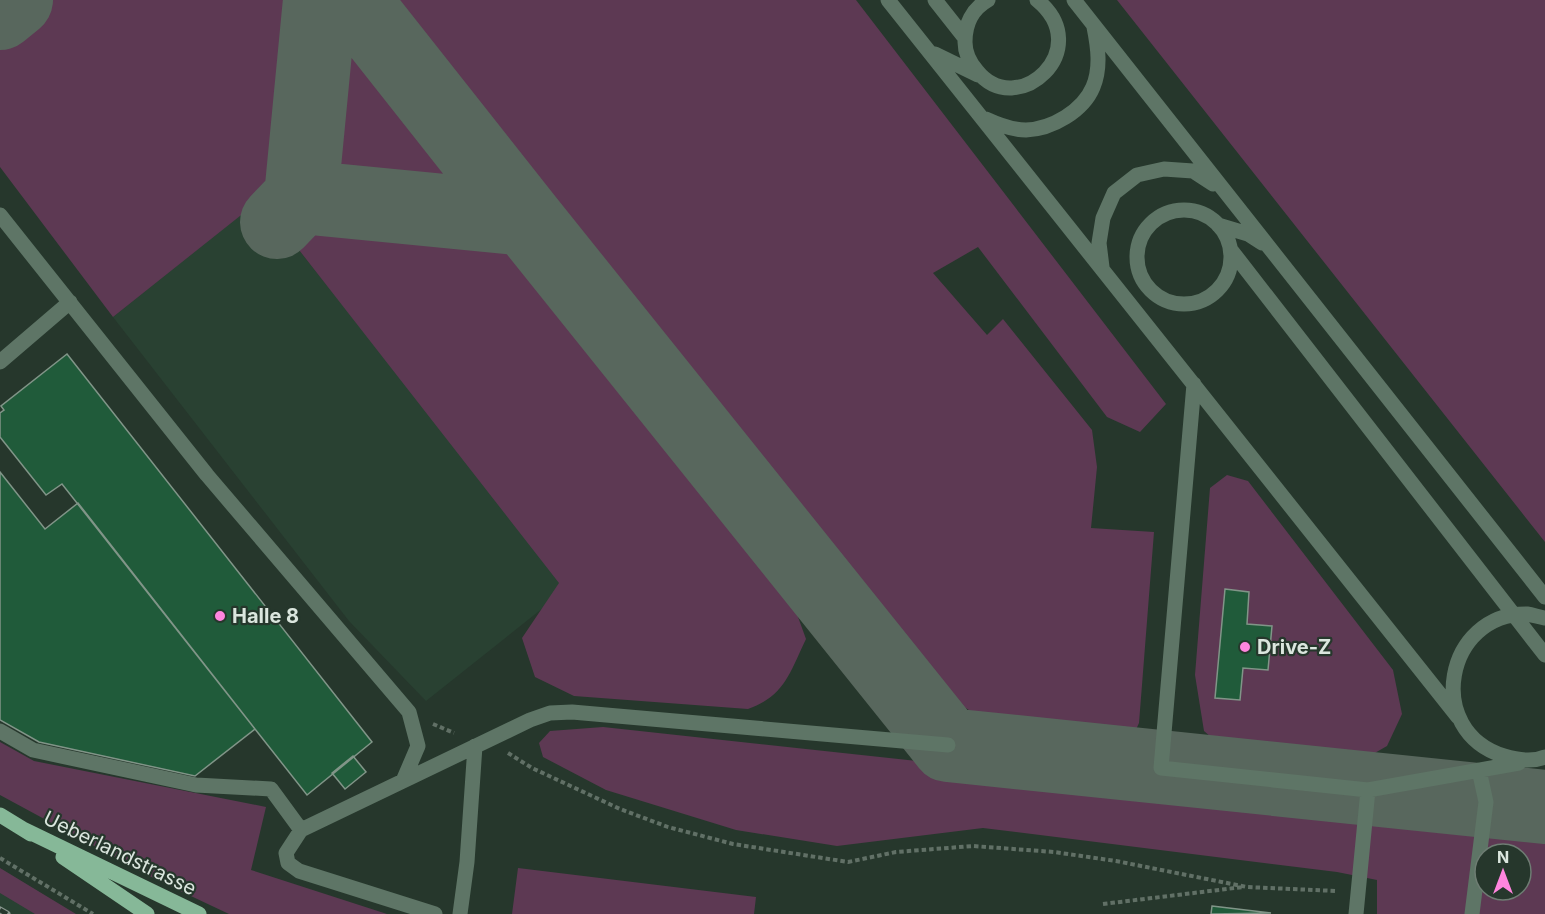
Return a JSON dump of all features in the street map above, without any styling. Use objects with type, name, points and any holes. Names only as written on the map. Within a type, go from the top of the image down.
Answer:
[{"type":"main road","name":"Ueberlandstrasse","points":[[0,815],[147,914]]},
{"type":"main road","name":"Ueberlandstrasse","points":[[23,829],[199,914]]},
{"type":"lane","points":[[888,0],[1458,717],[1472,738],[1491,752],[1515,760],[1542,758]]},
{"type":"lane","points":[[935,0],[965,38]]},
{"type":"lane","points":[[980,76],[970,63],[965,48],[965,31],[971,16],[982,3],[988,0]]},
{"type":"lane","points":[[1037,0],[1047,8],[1055,20]]},
{"type":"lane","points":[[929,51],[995,84],[1011,88],[1027,85],[1041,77],[1052,65],[1059,50],[1059,33],[1053,0]]},
{"type":"lane","points":[[1074,0],[1545,597]]},
{"type":"lane","points":[[981,116],[1000,126],[1027,130],[1058,122],[1079,108],[1094,87],[1099,56],[1094,26]]},
{"type":"lane","points":[[1102,269],[1098,243],[1102,218],[1114,193],[1137,176],[1164,169],[1193,171],[1223,190]]},
{"type":"lane","points":[[1142,280],[1152,292],[1166,301],[1182,304],[1198,302],[1213,294],[1224,282],[1230,267],[1231,250],[1227,237],[1207,216],[1194,211],[1180,210],[1166,213],[1154,220],[1143,232],[1137,248],[1136,264],[1142,280],[1143,302],[1150,329]]},
{"type":"lane","points":[[0,215],[207,475],[409,712],[418,746],[403,781]]},
{"type":"lane","points":[[1218,225],[1248,234],[1269,247]]},
{"type":"lane","points":[[1231,250],[1545,655]]},
{"type":"lane","points":[[0,362],[70,302]]},
{"type":"lane","points":[[1194,384],[1161,768],[1368,790],[1542,758]]},
{"type":"lane","points":[[1458,717],[1452,694],[1454,669],[1464,647],[1481,629],[1503,618],[1527,614],[1545,618]]},
{"type":"lane","points":[[435,914],[299,871],[288,863],[286,854],[301,830],[550,713],[572,712],[948,745]]},
{"type":"lane","points":[[0,731],[33,750],[196,785],[271,789],[301,830]]},
{"type":"lane","points":[[460,914],[481,744]]},
{"type":"lane","points":[[1472,914],[1486,802],[1479,770]]},
{"type":"lane","points":[[1356,914],[1368,790]]},
{"type":"path","points":[[409,712],[620,809],[669,827],[733,844],[848,862],[896,852],[973,846],[1054,852],[1116,861],[1247,887],[1358,892]]},
{"type":"path","points":[[0,858],[93,914]]},
{"type":"path","points":[[1103,904],[1247,887]]},
{"type":"shaded area","points":[[30,0],[327,0],[781,570],[806,639],[785,682],[778,690],[760,704],[748,709],[574,696],[535,677],[522,638],[559,583],[260,200],[113,317],[0,167],[0,23]]},
{"type":"shaded area","points":[[382,0],[856,0],[1166,404],[1140,432],[1107,417],[978,247],[933,273],[987,335],[1003,319],[1092,430],[1097,467],[1091,528],[1154,532],[1139,723],[1133,736],[1123,744],[1053,738],[1011,729],[976,714],[898,659]]},
{"type":"shaded area","points":[[1117,0],[1545,0],[1545,542]]},
{"type":"shaded area","points":[[259,200],[568,588],[426,701],[349,621],[113,317]]},
{"type":"shaded area","points":[[1227,475],[1248,481],[1393,670],[1402,714],[1387,746],[1352,766],[1233,756],[1204,731],[1195,675],[1210,488]]},
{"type":"shaded area","points":[[603,727],[1545,829],[1545,914],[1377,914],[1377,880],[1337,872],[983,828],[837,846],[736,830],[606,790],[543,757],[539,743],[550,731]]},
{"type":"shaded area","points":[[0,742],[34,761],[266,807],[251,870],[387,914],[229,914],[157,880],[0,795]]},
{"type":"shaded area","points":[[0,868],[75,914],[0,914]]},
{"type":"shaded area","points":[[0,868],[76,914],[35,914],[0,893]]},
{"type":"shaded area","points":[[518,868],[756,897],[754,914],[512,914]]},
{"type":"building","name":"Halle 8","points":[[67,354],[372,742],[307,795],[62,484],[46,495],[0,437],[0,413],[4,410],[1,406]]},
{"type":"building","points":[[0,472],[45,529],[78,503],[255,729],[195,776],[39,742],[0,720]]},
{"type":"building","name":"Drive-Z","points":[[1225,589],[1249,592],[1247,624],[1272,626],[1268,670],[1243,668],[1240,700],[1215,698]]},
{"type":"building","points":[[353,756],[366,772],[345,789],[332,773]]},
{"type":"building","points":[[1212,906],[1271,913],[1211,914]]},
{"type":"taxiway","points":[[0,13],[16,0]]},
{"type":"taxiway","points":[[301,197],[320,0]]},
{"type":"taxiway","points":[[353,0],[948,745],[1545,807]]},
{"type":"taxiway","points":[[277,222],[301,197],[526,219]]},
{"type":"railway","points":[[0,910],[7,914]]},
{"type":"place","name":"Halle 8","points":[[220,616]]},
{"type":"place","name":"Drive-Z","points":[[1245,647]]}]
